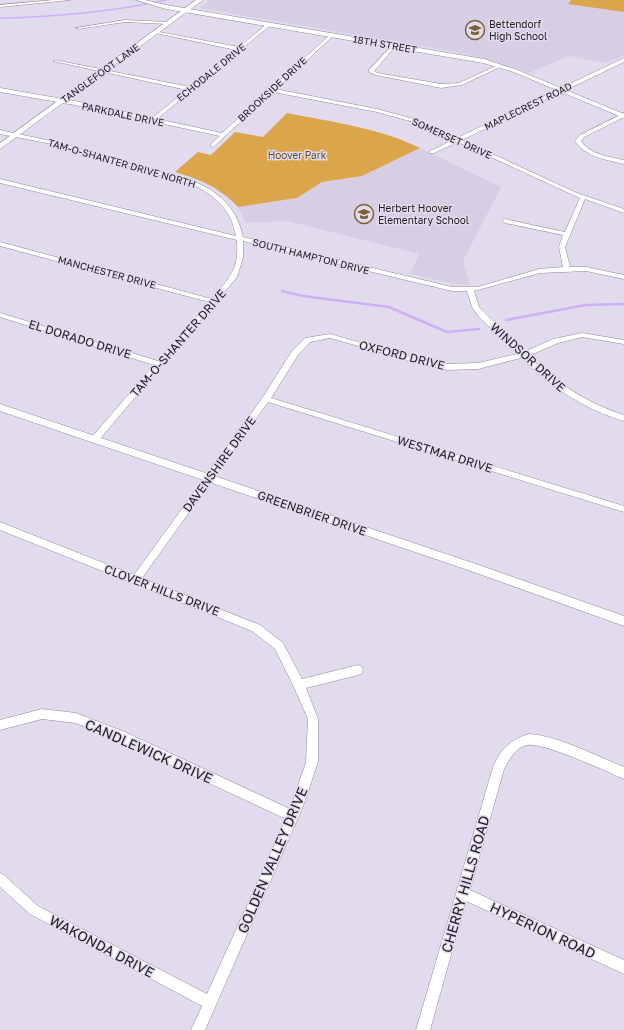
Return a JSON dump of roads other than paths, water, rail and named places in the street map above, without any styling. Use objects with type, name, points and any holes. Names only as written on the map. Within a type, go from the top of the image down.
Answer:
[{"type":"main road","name":"TANGLEFOOT LANE","points":[[0,147],[200,0]]},
{"type":"street","points":[[0,6],[68,0]]},
{"type":"street","name":"18TH STREET","points":[[139,0],[186,10],[484,60],[624,116]]},
{"type":"street","points":[[78,28],[125,21],[168,23]]},
{"type":"street","name":"ECHODALE DRIVE","points":[[153,120],[270,24]]},
{"type":"street","points":[[156,32],[240,48]]},
{"type":"street","name":"BROOKSIDE DRIVE","points":[[213,144],[332,34]]},
{"type":"street","points":[[395,45],[371,71],[372,72],[441,86],[460,84],[500,66]]},
{"type":"street","name":"MAPLECREST ROAD","points":[[432,152],[624,60]]},
{"type":"street","points":[[55,61],[102,72],[191,89]]},
{"type":"street","name":"PARKDALE DRIVE","points":[[0,90],[223,135]]},
{"type":"street","name":"SOMERSET DRIVE","points":[[272,90],[404,117],[419,122],[583,197],[624,211]]},
{"type":"street","points":[[624,116],[582,136],[578,141],[580,146],[586,150],[624,162]]},
{"type":"street","name":"TAM-O-SHANTER DRIVE NORTH","points":[[0,132],[58,144],[194,183],[214,194],[224,203],[234,219],[240,238]]},
{"type":"street","name":"SOUTH HAMPTON DRIVE","points":[[0,181],[439,287],[470,289],[494,286],[539,271],[567,269],[586,269],[624,277]]},
{"type":"street","points":[[567,269],[562,247],[583,197]]},
{"type":"street","points":[[505,221],[567,234]]},
{"type":"street","name":"TAM-O-SHANTER DRIVE","points":[[95,439],[235,276],[239,266],[242,245],[240,238]]},
{"type":"street","name":"MANCHESTER DRIVE","points":[[0,244],[214,301]]},
{"type":"street","name":"WINDSOR DRIVE","points":[[470,289],[476,306],[482,315],[546,377],[568,394],[593,407],[624,418]]},
{"type":"street","name":"EL DORADO DRIVE","points":[[0,315],[159,364]]},
{"type":"street","name":"OXFORD DRIVE","points":[[300,348],[308,340],[330,336],[422,362],[447,367],[459,367],[478,366],[523,355],[556,341],[582,335],[624,342]]},
{"type":"street","name":"DAVENSHIRE DRIVE","points":[[136,580],[266,399],[300,348]]},
{"type":"street","name":"WESTMAR DRIVE","points":[[266,399],[624,509]]},
{"type":"street","name":"GREENBRIER DRIVE","points":[[0,407],[464,564],[624,621]]},
{"type":"street","name":"CLOVER HILLS DRIVE","points":[[0,526],[256,628],[279,646],[299,685]]},
{"type":"street","points":[[299,685],[358,670]]},
{"type":"street","name":"GOLDEN VALLEY DRIVE","points":[[198,1030],[293,816],[312,762],[313,719],[299,685]]},
{"type":"street","name":"CANDLEWICK DRIVE","points":[[0,726],[42,714],[76,718],[121,736],[293,816]]},
{"type":"street","name":"CHERRY HILLS ROAD","points":[[422,1030],[499,767],[506,753],[517,744],[530,739],[544,742],[624,773]]},
{"type":"street","name":"WAKONDA DRIVE","points":[[0,879],[34,910],[210,1003]]},
{"type":"street","name":"HYPERION ROAD","points":[[462,893],[624,967]]},
{"type":"waterway","points":[[0,18],[83,13],[125,8],[166,0]]},
{"type":"waterway","points":[[282,291],[303,296],[389,307],[447,332],[479,329]]},
{"type":"waterway","points":[[506,320],[586,305],[624,304]]},
{"type":"place","name":"Bettendorf High School","points":[[475,30]]},
{"type":"place","name":"Herbert Hoover Elementary School","points":[[364,214]]},
{"type":"park label","name":"Hoover Park","points":[[297,155]]}]
